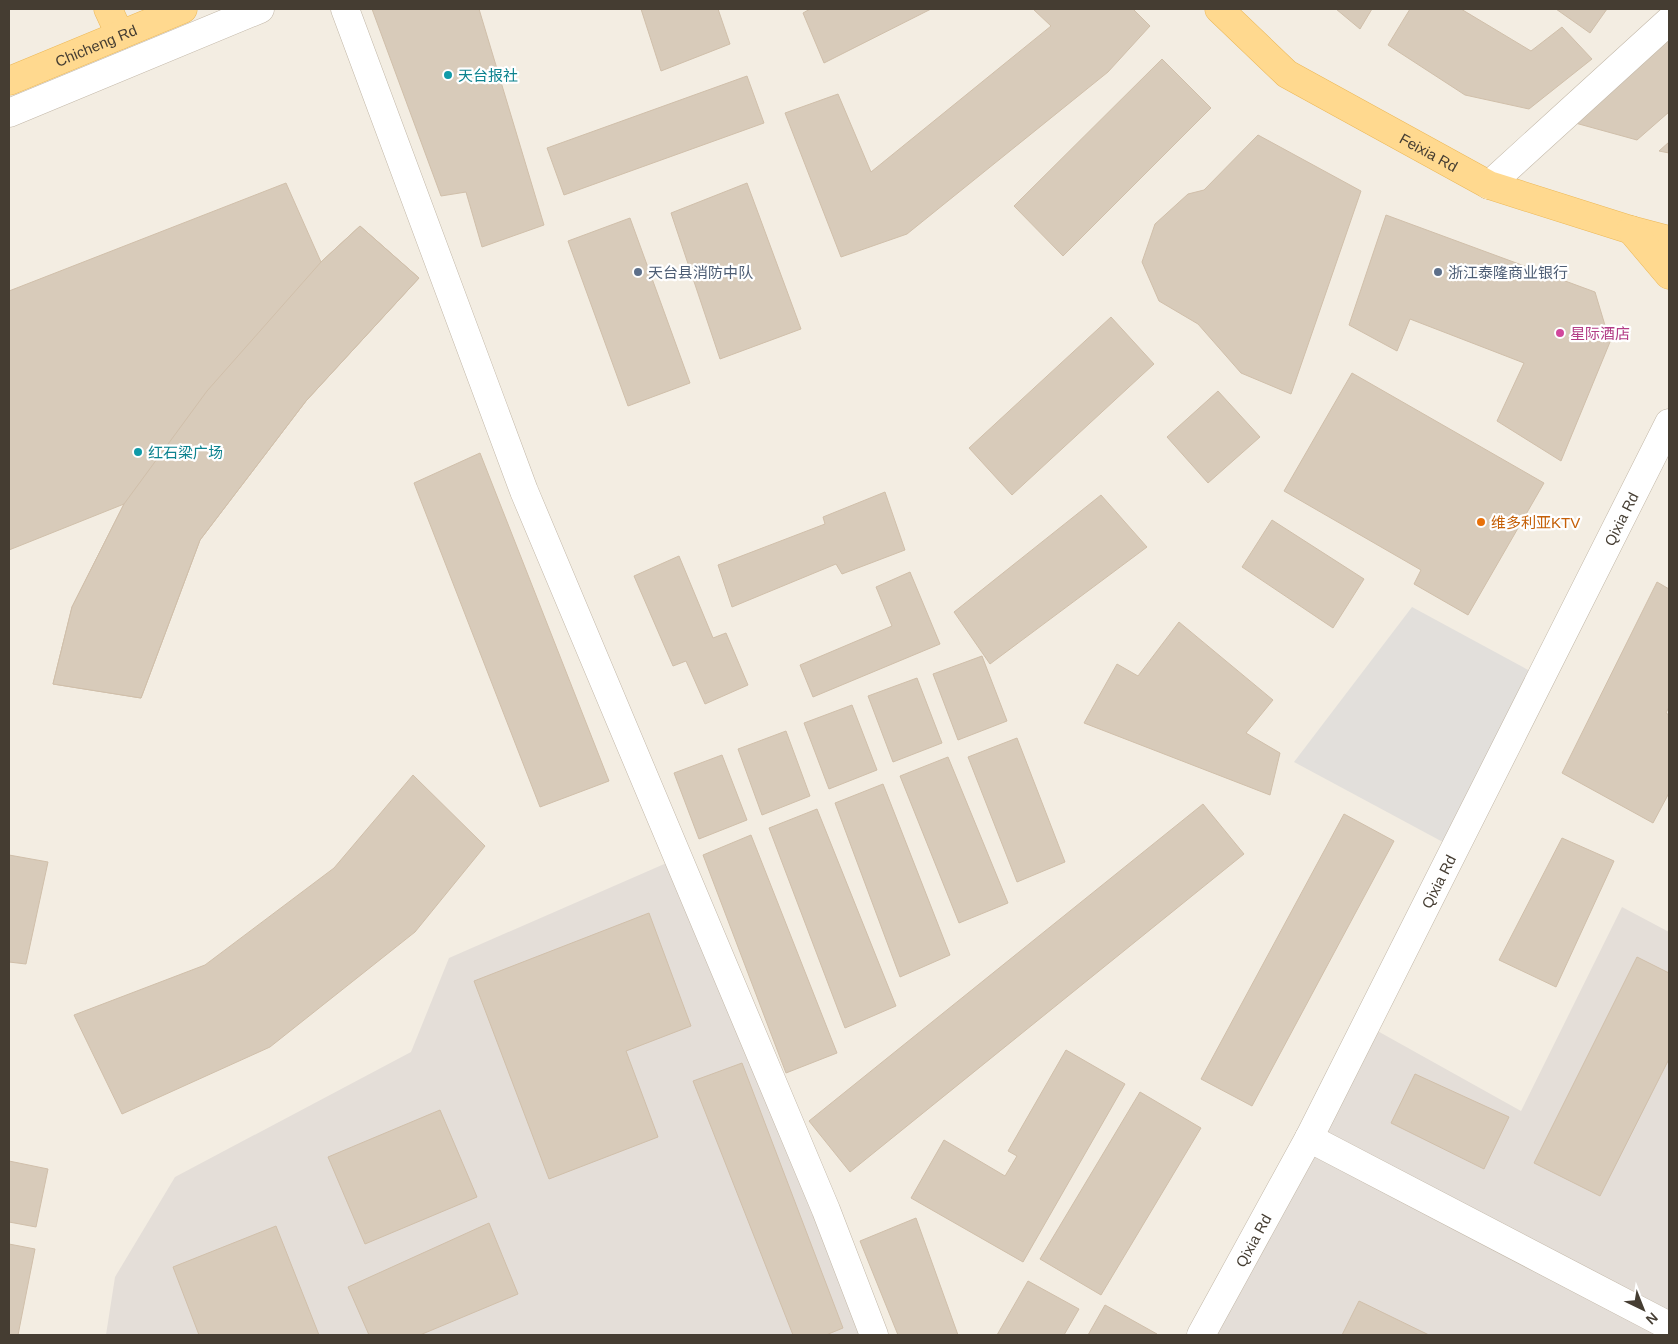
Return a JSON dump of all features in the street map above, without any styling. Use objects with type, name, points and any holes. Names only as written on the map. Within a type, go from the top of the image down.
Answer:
[{"type":"main road","points":[[108,9],[120,35]]},
{"type":"main road","name":"Chicheng Rd","points":[[9,81],[183,9]]},
{"type":"main road","name":"Feixia Rd","points":[[1219,9],[1286,74],[1490,185],[1631,230],[1669,240]]},
{"type":"main road","points":[[1631,230],[1669,275]]},
{"type":"street","points":[[9,113],[260,9]]},
{"type":"street","points":[[345,9],[524,491],[818,1192],[874,1335]]},
{"type":"street","points":[[1490,185],[1669,21]]},
{"type":"street","name":"Qixia Rd","points":[[1201,1335],[1309,1138],[1669,422]]},
{"type":"street","points":[[1309,1138],[1669,1326]]},
{"type":"shaded area","points":[[1412,607],[1541,677],[1454,848],[1294,762]]},
{"type":"shaded area","points":[[678,858],[869,1335],[106,1335],[115,1277],[175,1177],[411,1052],[449,958]]},
{"type":"shaded area","points":[[1622,907],[1669,932],[1669,1335],[1201,1335],[1365,1024],[1521,1111]]},
{"type":"building","name":"天台报社","points":[[372,9],[479,9],[544,225],[482,247],[466,192],[441,196]]},
{"type":"building","points":[[641,9],[718,9],[730,44],[661,71]]},
{"type":"building","points":[[810,9],[931,9],[824,63],[803,13]]},
{"type":"building","points":[[1033,9],[1133,9],[1150,26],[1108,72],[907,234],[841,257],[785,113],[838,94],[871,172],[1051,26]]},
{"type":"building","points":[[1336,9],[1372,9],[1360,29]]},
{"type":"building","points":[[1410,9],[1461,9],[1531,51],[1562,27],[1592,59],[1529,109],[1465,95],[1388,45]]},
{"type":"building","points":[[1556,9],[1607,9],[1590,33]]},
{"type":"building","points":[[1669,34],[1669,112],[1637,140],[1568,121]]},
{"type":"building","points":[[1162,59],[1211,108],[1063,256],[1014,206]]},
{"type":"building","points":[[747,76],[764,123],[564,195],[547,148]]},
{"type":"building","points":[[1258,135],[1361,191],[1291,394],[1241,373],[1198,324],[1159,301],[1142,262],[1155,224],[1188,194],[1204,190]]},
{"type":"building","points":[[1669,142],[1669,153],[1659,151]]},
{"type":"building","name":"红石梁广场","points":[[286,183],[321,262],[360,226],[419,278],[306,401],[200,540],[141,698],[53,684],[72,607],[124,504],[9,550],[9,291]]},
{"type":"building","points":[[747,183],[801,329],[720,359],[671,213]]},
{"type":"building","points":[[1386,215],[1595,292],[1610,342],[1561,461],[1497,421],[1524,363],[1410,319],[1397,351],[1349,325]]},
{"type":"building","points":[[630,218],[690,383],[628,406],[568,241]]},
{"type":"building","points":[[360,226],[419,278],[306,401],[200,540],[141,698],[53,684],[72,607],[124,504],[207,391],[321,262]]},
{"type":"building","points":[[1111,317],[1154,364],[1012,495],[969,448]]},
{"type":"building","points":[[1352,373],[1544,483],[1468,615],[1414,584],[1421,570],[1284,491]]},
{"type":"building","points":[[1218,391],[1260,437],[1208,483],[1167,437]]},
{"type":"building","points":[[480,453],[609,781],[540,807],[414,483]]},
{"type":"building","points":[[885,492],[905,550],[842,574],[836,564],[732,607],[718,565],[825,524],[823,517]]},
{"type":"building","points":[[1101,495],[1147,547],[990,664],[954,612]]},
{"type":"building","points":[[1272,520],[1364,579],[1333,628],[1242,567]]},
{"type":"building","points":[[679,556],[713,638],[726,633],[748,685],[705,704],[686,661],[673,666],[634,576]]},
{"type":"building","points":[[910,572],[940,644],[813,697],[800,665],[892,626],[876,587]]},
{"type":"building","points":[[1657,582],[1669,589],[1669,707],[1666,713],[1669,715],[1669,793],[1653,823],[1562,773]]},
{"type":"building","points":[[1179,622],[1273,700],[1246,733],[1280,753],[1270,795],[1084,723],[1117,664],[1138,676]]},
{"type":"building","points":[[982,656],[1007,721],[958,740],[933,674]]},
{"type":"building","points":[[917,678],[942,743],[893,762],[868,696]]},
{"type":"building","points":[[852,705],[877,770],[829,789],[804,723]]},
{"type":"building","points":[[786,731],[810,796],[762,815],[738,749]]},
{"type":"building","points":[[1017,738],[1065,862],[1017,882],[968,757]]},
{"type":"building","points":[[722,755],[747,820],[699,839],[674,773]]},
{"type":"building","points":[[948,757],[1008,903],[959,923],[900,776]]},
{"type":"building","points":[[413,775],[485,846],[415,932],[270,1047],[122,1114],[74,1015],[205,965],[334,868]]},
{"type":"building","points":[[883,784],[950,955],[900,977],[835,803]]},
{"type":"building","points":[[1203,804],[1244,854],[850,1172],[809,1121]]},
{"type":"building","points":[[817,809],[896,1006],[845,1028],[769,828]]},
{"type":"building","points":[[1344,814],[1394,841],[1252,1106],[1201,1079]]},
{"type":"building","points":[[751,835],[837,1053],[786,1073],[703,855]]},
{"type":"building","points":[[1562,838],[1614,861],[1556,987],[1499,960]]},
{"type":"building","points":[[9,855],[48,862],[26,964],[9,962]]},
{"type":"building","points":[[649,913],[691,1026],[626,1051],[658,1137],[549,1179],[474,981]]},
{"type":"building","points":[[1637,957],[1669,973],[1669,1059],[1600,1196],[1534,1163]]},
{"type":"building","points":[[1066,1050],[1125,1084],[1023,1262],[911,1198],[944,1140],[1005,1176],[1017,1156],[1008,1151]]},
{"type":"building","points":[[742,1063],[843,1328],[826,1335],[793,1335],[693,1081]]},
{"type":"building","points":[[1415,1074],[1509,1117],[1484,1169],[1391,1123]]},
{"type":"building","points":[[1140,1092],[1201,1128],[1101,1295],[1040,1259]]},
{"type":"building","points":[[440,1110],[477,1197],[365,1244],[328,1157]]},
{"type":"building","points":[[9,1161],[48,1169],[36,1227],[9,1222]]},
{"type":"building","points":[[916,1218],[958,1335],[898,1335],[860,1241]]},
{"type":"building","points":[[489,1223],[518,1294],[420,1335],[369,1335],[348,1287]]},
{"type":"building","points":[[276,1226],[319,1335],[199,1335],[173,1267]]},
{"type":"building","points":[[9,1244],[35,1249],[18,1335],[9,1335]]},
{"type":"building","points":[[1028,1281],[1079,1309],[1064,1335],[997,1335]]},
{"type":"building","points":[[1359,1301],[1429,1335],[1342,1335]]},
{"type":"building","points":[[1105,1305],[1157,1334],[1157,1335],[1088,1335]]},
{"type":"place","name":"天台报社","points":[[448,75]]},
{"type":"place","name":"天台县消防中队","points":[[638,272]]},
{"type":"place","name":"浙江泰隆商业银行","points":[[1438,272]]},
{"type":"place","name":"星际酒店","points":[[1560,333]]},
{"type":"place","name":"红石梁广场","points":[[138,452]]},
{"type":"place","name":"维多利亚KTV","points":[[1481,522]]}]
